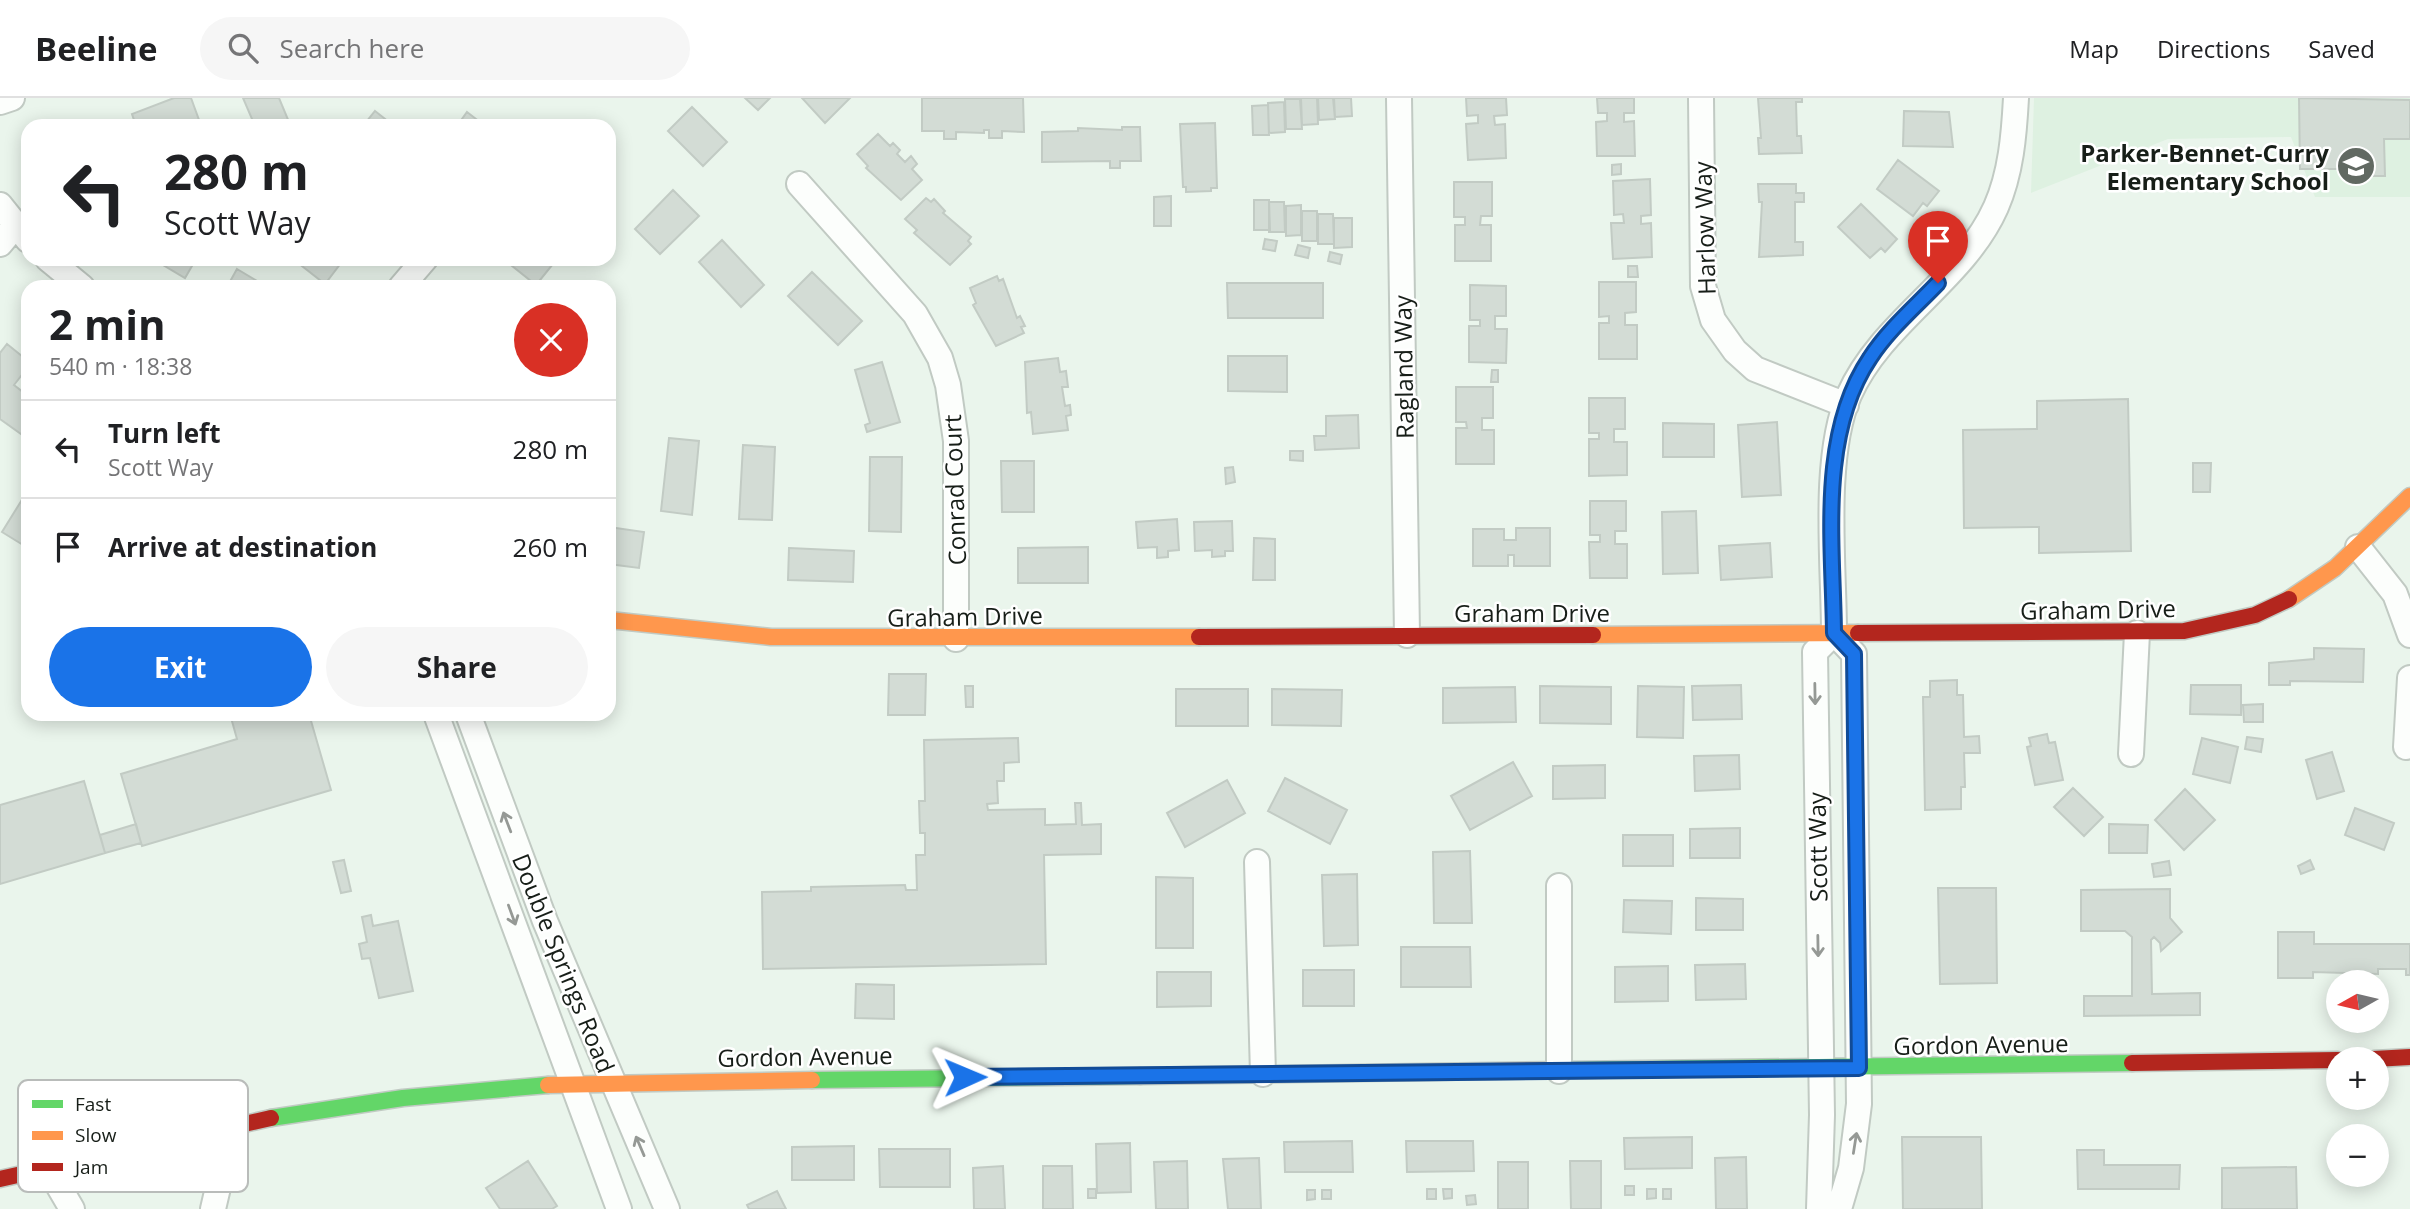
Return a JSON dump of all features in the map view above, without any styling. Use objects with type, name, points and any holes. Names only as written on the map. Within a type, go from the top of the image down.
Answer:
[{"type":"main road","name":"Graham Drive","points":[[616,621],[771,637],[956,639],[2137,633],[2218,627],[2252,618],[2284,605],[2314,587],[2410,496]]},
{"type":"main road","points":[[2389,1058],[2410,1057]]},
{"type":"main road","name":"Gordon Avenue","points":[[248,1124],[374,1101],[574,1083],[2326,1060]]},
{"type":"main road","name":"Gordon Avenue","points":[[0,1179],[18,1175]]},
{"type":"street","points":[[0,102],[12,98]]},
{"type":"street","name":"Ragland Way","points":[[1399,98],[1407,635]]},
{"type":"street","name":"Harlow Way","points":[[1701,98],[1703,286],[1713,320],[1735,351],[1755,369],[1846,405]]},
{"type":"street","points":[[1834,633],[1834,464],[1846,405],[1871,355],[1966,252],[1989,219],[2012,153],[2016,98]]},
{"type":"street","name":"Conrad Court","points":[[799,184],[915,314],[940,358],[948,385],[956,440],[956,639]]},
{"type":"street","points":[[0,205],[21,231]]},
{"type":"street","points":[[0,244],[21,233]]},
{"type":"street","points":[[56,266],[74,280]]},
{"type":"street","points":[[407,280],[419,266]]},
{"type":"street","points":[[2358,547],[2395,594],[2410,635]]},
{"type":"street","name":"Scott Way","points":[[1819,1209],[1822,1115],[1819,1068],[1815,652],[1834,633],[1854,654],[1859,1068],[1856,1133],[1839,1209]]},
{"type":"street","points":[[2131,754],[2137,633]]},
{"type":"street","points":[[2406,747],[2410,678]]},
{"type":"street","name":"Double Springs Road","points":[[439,721],[619,1209]]},
{"type":"street","name":"Double Springs Road","points":[[470,721],[545,921],[667,1209]]},
{"type":"street","points":[[1816,834],[1856,834]]},
{"type":"street","points":[[1257,862],[1262,1074]]},
{"type":"street","points":[[1559,886],[1559,1071]]},
{"type":"street","points":[[62,1192],[72,1209]]},
{"type":"shaded area","name":"Parker-Bennet-Curry Elementary School","points":[[2034,98],[2410,98],[2410,197],[2315,197],[2291,137],[2168,139],[2031,193]]},
{"type":"building","points":[[174,98],[191,98],[199,119],[134,119],[132,114]]},
{"type":"building","points":[[243,98],[279,98],[288,119],[252,119]]},
{"type":"building","points":[[745,98],[770,98],[758,110]]},
{"type":"building","points":[[802,98],[850,98],[825,123]]},
{"type":"building","points":[[922,98],[1023,98],[1024,132],[1002,131],[1002,138],[989,138],[989,130],[984,130],[984,133],[956,132],[956,139],[944,139],[944,131],[922,131]]},
{"type":"building","points":[[1301,98],[1317,98],[1318,124],[1302,125]]},
{"type":"building","points":[[1318,98],[1333,98],[1335,119],[1319,120]]},
{"type":"building","points":[[1334,98],[1351,98],[1352,116],[1335,117]]},
{"type":"building","points":[[1466,98],[1506,98],[1507,115],[1494,116],[1495,125],[1505,124],[1506,158],[1468,160],[1466,124],[1478,123],[1478,115],[1467,116]]},
{"type":"building","points":[[1597,98],[1634,98],[1634,113],[1624,113],[1624,122],[1634,121],[1635,156],[1597,156],[1596,122],[1607,121],[1607,113],[1598,113]]},
{"type":"building","points":[[1758,98],[1802,98],[1802,102],[1796,102],[1797,136],[1801,136],[1802,153],[1759,154],[1758,138],[1761,138]]},
{"type":"building","points":[[2299,98],[2410,100],[2410,139],[2384,139],[2385,176],[2353,176],[2353,169],[2300,169]]},
{"type":"building","points":[[1285,99],[1300,99],[1302,129],[1286,129]]},
{"type":"building","points":[[1284,102],[1285,132],[1269,133],[1268,103]]},
{"type":"building","points":[[1268,105],[1269,135],[1253,135],[1252,106]]},
{"type":"building","points":[[692,107],[727,142],[703,166],[668,131]]},
{"type":"building","points":[[375,111],[385,119],[369,119]]},
{"type":"building","points":[[1904,111],[1949,112],[1953,147],[1903,146]]},
{"type":"building","points":[[467,112],[476,119],[462,119]]},
{"type":"building","points":[[1215,123],[1217,188],[1211,188],[1211,191],[1186,192],[1186,187],[1183,187],[1180,124]]},
{"type":"building","points":[[1122,127],[1140,127],[1141,161],[1120,161],[1120,168],[1110,168],[1110,161],[1042,162],[1042,132],[1078,131],[1078,128],[1122,130]]},
{"type":"building","points":[[878,134],[890,146],[893,143],[900,150],[897,154],[905,162],[911,156],[917,164],[912,169],[922,180],[901,200],[866,168],[868,166],[857,154]]},
{"type":"building","points":[[1898,160],[1939,191],[1927,206],[1923,203],[1913,216],[1877,189]]},
{"type":"building","points":[[1621,164],[1621,174],[1612,175],[1612,165]]},
{"type":"building","points":[[1650,179],[1651,215],[1641,216],[1641,224],[1651,223],[1652,257],[1613,259],[1611,223],[1624,223],[1623,214],[1614,215],[1613,181]]},
{"type":"building","points":[[1454,182],[1492,182],[1492,216],[1481,216],[1480,225],[1491,225],[1491,261],[1455,261],[1455,225],[1465,225],[1465,217],[1454,217]]},
{"type":"building","points":[[1758,184],[1796,184],[1796,193],[1804,193],[1804,202],[1795,202],[1795,242],[1803,242],[1803,255],[1759,257],[1762,202],[1759,202]]},
{"type":"building","points":[[673,190],[699,216],[660,254],[635,229]]},
{"type":"building","points":[[1171,196],[1171,226],[1154,226],[1154,197]]},
{"type":"building","points":[[926,198],[931,202],[934,199],[945,211],[943,213],[971,237],[968,241],[971,244],[950,265],[914,233],[917,230],[905,219]]},
{"type":"building","points":[[1254,200],[1269,200],[1270,230],[1254,230]]},
{"type":"building","points":[[1269,202],[1284,202],[1285,232],[1269,232]]},
{"type":"building","points":[[1861,204],[1897,239],[1885,252],[1881,248],[1870,258],[1838,227]]},
{"type":"building","points":[[1301,205],[1301,235],[1286,236],[1286,206]]},
{"type":"building","points":[[1302,211],[1317,211],[1317,241],[1302,241]]},
{"type":"building","points":[[1318,214],[1333,214],[1334,244],[1318,244]]},
{"type":"building","points":[[1334,218],[1352,218],[1352,247],[1334,248]]},
{"type":"building","points":[[1265,239],[1277,241],[1275,251],[1263,249]]},
{"type":"building","points":[[722,240],[764,285],[741,307],[699,262]]},
{"type":"building","points":[[1298,245],[1310,248],[1308,258],[1295,255]]},
{"type":"building","points":[[1330,252],[1342,255],[1340,264],[1328,261]]},
{"type":"building","points":[[165,266],[192,266],[185,278]]},
{"type":"building","points":[[302,266],[339,266],[328,280],[320,280]]},
{"type":"building","points":[[512,266],[551,266],[540,280],[530,280]]},
{"type":"building","points":[[1628,266],[1637,266],[1638,277],[1628,277]]},
{"type":"building","points":[[237,269],[255,280],[231,280]]},
{"type":"building","points":[[812,272],[862,321],[838,345],[788,296]]},
{"type":"building","points":[[997,276],[999,281],[1003,279],[1017,318],[1020,316],[1025,326],[1021,327],[1024,333],[996,346],[973,305],[976,303],[970,288]]},
{"type":"building","points":[[1599,282],[1636,282],[1636,312],[1625,313],[1625,325],[1637,325],[1637,359],[1599,359],[1599,323],[1609,323],[1609,316],[1599,317]]},
{"type":"building","points":[[1227,283],[1323,283],[1323,318],[1228,318]]},
{"type":"building","points":[[1470,285],[1506,286],[1506,316],[1495,316],[1495,329],[1507,329],[1506,363],[1469,362],[1469,326],[1480,326],[1480,320],[1470,320]]},
{"type":"building","points":[[7,344],[21,355],[21,376],[14,385],[21,390],[21,434],[0,419],[0,353]]},
{"type":"building","points":[[1228,356],[1287,356],[1287,392],[1228,391]]},
{"type":"building","points":[[1058,358],[1060,372],[1066,371],[1068,387],[1062,387],[1065,406],[1070,405],[1071,415],[1066,416],[1068,430],[1033,434],[1031,412],[1027,413],[1025,362]]},
{"type":"building","points":[[882,362],[900,422],[867,432],[865,425],[870,423],[855,370]]},
{"type":"building","points":[[1492,370],[1498,370],[1498,382],[1491,382]]},
{"type":"building","points":[[1456,387],[1493,387],[1493,418],[1482,418],[1482,430],[1494,430],[1494,464],[1456,464],[1456,428],[1467,428],[1466,422],[1456,422]]},
{"type":"building","points":[[1589,398],[1625,398],[1625,429],[1614,429],[1614,442],[1627,442],[1627,475],[1589,476],[1589,439],[1599,439],[1599,433],[1589,433]]},
{"type":"building","points":[[2128,399],[2131,551],[2039,553],[2039,527],[1964,528],[1963,430],[2037,429],[2037,401]]},
{"type":"building","points":[[1358,415],[1359,448],[1315,450],[1314,436],[1326,436],[1326,416]]},
{"type":"building","points":[[1777,422],[1781,495],[1742,497],[1738,425]]},
{"type":"building","points":[[1663,423],[1714,424],[1714,457],[1663,457]]},
{"type":"building","points":[[669,438],[699,441],[692,515],[661,511]]},
{"type":"building","points":[[743,445],[775,447],[772,520],[739,519]]},
{"type":"building","points":[[1290,451],[1303,451],[1303,461],[1290,460]]},
{"type":"building","points":[[870,457],[902,457],[901,532],[869,531]]},
{"type":"building","points":[[1001,461],[1034,461],[1034,512],[1002,512]]},
{"type":"building","points":[[2193,463],[2211,463],[2210,492],[2193,492]]},
{"type":"building","points":[[1233,467],[1235,482],[1226,484],[1225,468]]},
{"type":"building","points":[[21,501],[21,544],[2,532]]},
{"type":"building","points":[[1590,501],[1626,501],[1626,531],[1615,531],[1615,544],[1627,544],[1627,578],[1590,578],[1589,542],[1600,542],[1600,535],[1590,535]]},
{"type":"building","points":[[1696,511],[1698,573],[1663,574],[1662,512]]},
{"type":"building","points":[[1177,519],[1179,550],[1168,551],[1168,557],[1157,558],[1157,547],[1138,548],[1136,522]]},
{"type":"building","points":[[1232,521],[1233,551],[1225,551],[1225,556],[1212,557],[1212,550],[1195,551],[1194,522]]},
{"type":"building","points":[[616,528],[644,532],[639,568],[616,565]]},
{"type":"building","points":[[1516,528],[1550,528],[1550,566],[1514,566],[1514,555],[1508,555],[1508,566],[1473,566],[1473,529],[1504,529],[1504,540],[1516,540]]},
{"type":"building","points":[[1254,538],[1275,539],[1275,580],[1253,580]]},
{"type":"building","points":[[1770,543],[1772,577],[1721,580],[1719,546]]},
{"type":"building","points":[[1088,547],[1088,583],[1018,583],[1018,548]]},
{"type":"building","points":[[789,548],[854,551],[853,582],[788,580]]},
{"type":"building","points":[[2314,648],[2364,649],[2363,682],[2290,681],[2290,685],[2269,685],[2269,663],[2314,659]]},
{"type":"building","points":[[889,674],[926,674],[925,715],[888,715]]},
{"type":"building","points":[[1957,680],[1957,695],[1963,695],[1964,737],[1979,736],[1980,753],[1964,753],[1965,787],[1961,787],[1961,809],[1925,810],[1923,697],[1930,697],[1930,681]]},
{"type":"building","points":[[1741,685],[1742,719],[1693,720],[1692,686]]},
{"type":"building","points":[[2191,685],[2241,685],[2241,715],[2190,714]]},
{"type":"building","points":[[965,686],[973,686],[973,707],[966,707]]},
{"type":"building","points":[[1540,686],[1611,687],[1611,724],[1540,723]]},
{"type":"building","points":[[1638,686],[1684,687],[1683,738],[1637,737]]},
{"type":"building","points":[[1515,687],[1516,722],[1443,723],[1443,688]]},
{"type":"building","points":[[1176,689],[1248,689],[1248,726],[1176,726]]},
{"type":"building","points":[[1272,689],[1342,690],[1341,726],[1272,725]]},
{"type":"building","points":[[2263,704],[2263,722],[2244,722],[2243,705]]},
{"type":"building","points":[[232,721],[311,721],[331,790],[142,846],[121,774],[237,739]]},
{"type":"building","points":[[2047,734],[2049,743],[2055,742],[2063,780],[2035,785],[2027,747],[2031,746],[2029,738]]},
{"type":"building","points":[[2247,737],[2263,739],[2261,752],[2245,749]]},
{"type":"building","points":[[1018,738],[1019,762],[1004,763],[1004,781],[997,781],[998,803],[987,804],[988,810],[1045,809],[1045,825],[1076,824],[1075,803],[1081,803],[1082,825],[1101,824],[1101,854],[1044,855],[1046,964],[763,969],[762,892],[811,891],[811,887],[905,885],[906,890],[917,890],[916,855],[925,855],[925,833],[920,833],[919,801],[925,801],[924,740]]},
{"type":"building","points":[[2202,738],[2238,747],[2230,783],[2193,774]]},
{"type":"building","points":[[2332,752],[2344,791],[2317,799],[2306,760]]},
{"type":"building","points":[[1739,755],[1740,789],[1695,791],[1694,756]]},
{"type":"building","points":[[1513,762],[1532,796],[1470,830],[1451,796]]},
{"type":"building","points":[[1605,765],[1605,798],[1553,799],[1553,766]]},
{"type":"building","points":[[1285,778],[1347,810],[1330,844],[1268,811]]},
{"type":"building","points":[[1227,780],[1245,813],[1185,847],[1167,813]]},
{"type":"building","points":[[84,781],[105,853],[0,884],[0,805]]},
{"type":"building","points":[[2073,788],[2103,817],[2084,836],[2054,807]]},
{"type":"building","points":[[2185,789],[2215,820],[2184,850],[2155,820]]},
{"type":"building","points":[[2355,808],[2394,823],[2384,850],[2345,835]]},
{"type":"building","points":[[136,824],[141,843],[105,853],[100,835]]},
{"type":"building","points":[[2109,824],[2148,825],[2147,853],[2109,853]]},
{"type":"building","points":[[1740,828],[1740,858],[1690,858],[1690,829]]},
{"type":"building","points":[[1623,835],[1673,835],[1673,866],[1623,866]]},
{"type":"building","points":[[1470,851],[1472,923],[1434,923],[1433,852]]},
{"type":"building","points":[[344,860],[351,891],[341,893],[333,862]]},
{"type":"building","points":[[2310,860],[2314,869],[2301,874],[2298,866]]},
{"type":"building","points":[[2169,861],[2171,875],[2154,877],[2152,864]]},
{"type":"building","points":[[1357,874],[1358,945],[1324,946],[1322,875]]},
{"type":"building","points":[[1156,877],[1193,878],[1193,948],[1156,948]]},
{"type":"building","points":[[1938,888],[1996,888],[1997,983],[1940,984]]},
{"type":"building","points":[[2170,889],[2170,918],[2182,932],[2161,951],[2160,943],[2154,937],[2151,940],[2152,994],[2200,993],[2200,1015],[2084,1016],[2084,996],[2132,996],[2132,937],[2125,931],[2081,931],[2081,890]]},
{"type":"building","points":[[1696,898],[1743,899],[1743,930],[1696,930]]},
{"type":"building","points":[[1624,900],[1672,901],[1671,934],[1623,932]]},
{"type":"building","points":[[371,915],[373,926],[398,921],[413,991],[379,998],[370,958],[362,959],[359,944],[367,942],[362,917]]},
{"type":"building","points":[[2278,932],[2314,932],[2314,944],[2410,944],[2410,975],[2406,975],[2406,969],[2326,970],[2326,972],[2313,972],[2313,978],[2278,978]]},
{"type":"building","points":[[1401,947],[1470,947],[1471,987],[1401,987]]},
{"type":"building","points":[[1745,964],[1746,999],[1696,1000],[1695,965]]},
{"type":"building","points":[[1668,966],[1668,1001],[1615,1002],[1615,967]]},
{"type":"building","points":[[1303,970],[1354,970],[1354,1006],[1303,1006]]},
{"type":"building","points":[[1157,972],[1211,972],[1211,1006],[1157,1007]]},
{"type":"building","points":[[856,984],[894,985],[894,1019],[855,1018]]},
{"type":"building","points":[[1692,1137],[1692,1168],[1625,1169],[1624,1138]]},
{"type":"building","points":[[1902,1137],[1981,1137],[1982,1209],[1903,1209]]},
{"type":"building","points":[[1352,1141],[1353,1172],[1285,1172],[1284,1142]]},
{"type":"building","points":[[1406,1141],[1473,1141],[1474,1171],[1407,1172]]},
{"type":"building","points":[[1130,1143],[1131,1192],[1097,1193],[1096,1144]]},
{"type":"building","points":[[854,1146],[854,1180],[792,1180],[792,1147]]},
{"type":"building","points":[[879,1149],[950,1149],[950,1187],[880,1187]]},
{"type":"building","points":[[2077,1150],[2104,1150],[2104,1165],[2180,1165],[2179,1189],[2078,1189]]},
{"type":"building","points":[[1746,1157],[1747,1209],[1716,1209],[1715,1158]]},
{"type":"building","points":[[1259,1158],[1261,1209],[1228,1209],[1223,1159]]},
{"type":"building","points":[[528,1161],[557,1206],[552,1209],[500,1209],[486,1188]]},
{"type":"building","points":[[1187,1161],[1188,1209],[1156,1209],[1154,1162]]},
{"type":"building","points":[[1570,1161],[1601,1161],[1601,1209],[1571,1209]]},
{"type":"building","points":[[1498,1162],[1528,1162],[1528,1209],[1498,1209]]},
{"type":"building","points":[[1003,1166],[1005,1209],[974,1209],[973,1168]]},
{"type":"building","points":[[1043,1166],[1072,1166],[1073,1209],[1043,1209]]},
{"type":"building","points":[[2296,1167],[2297,1209],[2222,1209],[2222,1168]]},
{"type":"building","points":[[1625,1186],[1634,1186],[1634,1195],[1625,1195]]},
{"type":"building","points":[[1088,1189],[1096,1189],[1096,1198],[1088,1198]]},
{"type":"building","points":[[1427,1189],[1436,1189],[1436,1199],[1427,1199]]},
{"type":"building","points":[[1443,1189],[1452,1189],[1452,1198],[1444,1199]]},
{"type":"building","points":[[1647,1189],[1656,1189],[1656,1198],[1647,1199]]},
{"type":"building","points":[[1663,1189],[1671,1189],[1671,1199],[1663,1199]]},
{"type":"building","points":[[1307,1190],[1315,1190],[1315,1199],[1307,1200]]},
{"type":"building","points":[[1322,1190],[1331,1190],[1331,1199],[1322,1199]]},
{"type":"building","points":[[777,1191],[786,1209],[749,1209],[747,1205]]},
{"type":"building","points":[[1475,1195],[1476,1204],[1467,1205],[1466,1196]]},
{"type":"traffic: fast","points":[[1568,1070],[2132,1063]]},
{"type":"traffic: fast","points":[[812,1080],[1140,1076]]},
{"type":"traffic: fast","points":[[271,1118],[403,1098],[548,1085]]},
{"type":"traffic: slow","points":[[2289,599],[2335,568],[2410,496]]},
{"type":"traffic: slow","points":[[616,621],[771,637],[1199,637]]},
{"type":"traffic: slow","points":[[1593,635],[1858,633]]},
{"type":"traffic: slow","points":[[1140,1076],[1568,1070]]},
{"type":"traffic: slow","points":[[548,1085],[812,1080]]},
{"type":"traffic: jam","points":[[1858,633],[2184,631],[2255,615],[2289,599]]},
{"type":"traffic: jam","points":[[1199,637],[1593,635]]},
{"type":"traffic: jam","points":[[2389,1058],[2410,1057]]},
{"type":"traffic: jam","points":[[2132,1063],[2326,1060]]},
{"type":"traffic: jam","points":[[248,1123],[271,1118]]},
{"type":"traffic: jam","points":[[0,1179],[18,1175]]},
{"type":"place","name":"Parker-Bennet-Curry Elementary School","points":[[2356,166]]},
{"type":"route","points":[[965,1077],[1859,1068],[1854,654],[1834,633],[1834,464],[1841,420],[1858,377],[1871,355],[1888,335],[1938,283]]}]
